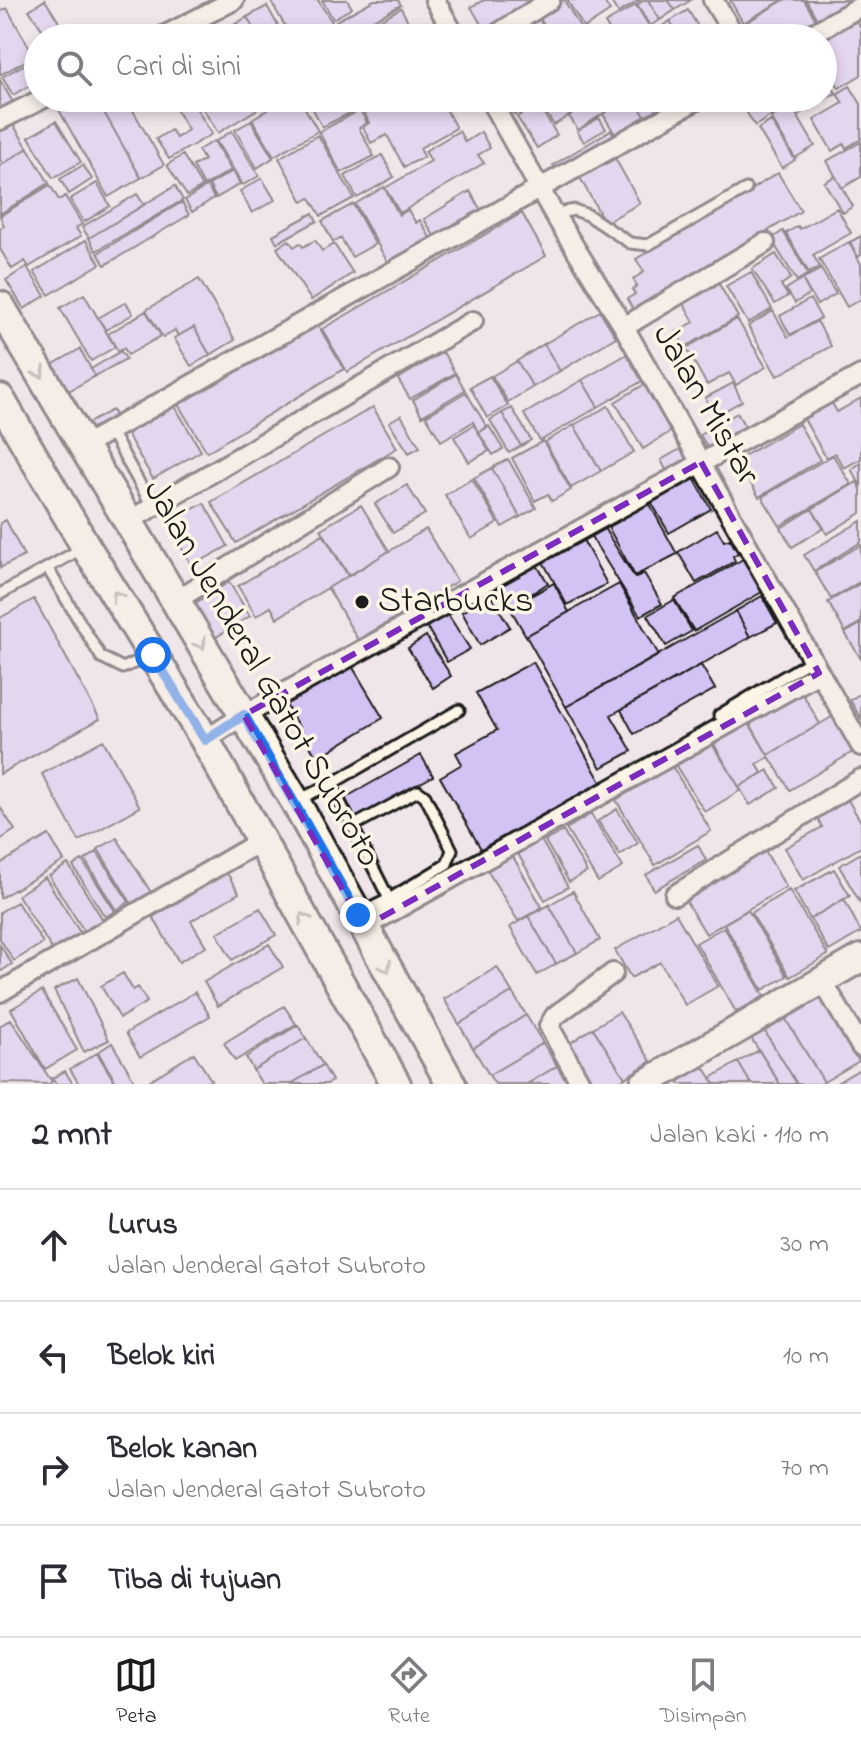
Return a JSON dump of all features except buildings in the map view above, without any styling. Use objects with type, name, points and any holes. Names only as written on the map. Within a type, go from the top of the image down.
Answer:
[{"type":"main road","name":"Jalan Jenderal Gatot Subroto","points":[[0,306],[295,801],[451,1084]]},
{"type":"main road","points":[[0,399],[86,547],[205,740],[396,1084]]},
{"type":"street","points":[[187,24],[234,0]]},
{"type":"street","points":[[435,0],[448,24]]},
{"type":"street","points":[[513,24],[550,0]]},
{"type":"street","points":[[713,0],[728,24]]},
{"type":"street","points":[[830,24],[861,6]]},
{"type":"street","points":[[0,120],[24,108]]},
{"type":"street","name":"Jalan Mistar","points":[[497,112],[554,214],[624,327],[861,746]]},
{"type":"street","points":[[83,446],[675,112]]},
{"type":"street","points":[[624,327],[765,243]]},
{"type":"street","points":[[127,522],[473,321]]},
{"type":"street","points":[[205,740],[244,715],[861,375]]},
{"type":"street","points":[[175,601],[389,467]]},
{"type":"street","points":[[361,921],[816,667]]},
{"type":"street","points":[[675,895],[861,779]]},
{"type":"street","points":[[0,992],[261,841]]},
{"type":"street","points":[[644,1084],[861,958]]},
{"type":"street","points":[[581,1084],[549,1026],[555,1016],[613,973]]},
{"type":"street","points":[[822,980],[861,1047]]},
{"type":"lane","points":[[554,214],[574,210],[588,215],[630,243],[648,245],[746,189]]},
{"type":"lane","points":[[115,439],[153,508]]},
{"type":"lane","points":[[0,594],[86,547]]},
{"type":"lane","points":[[48,569],[101,657],[123,668],[153,655]]},
{"type":"lane","points":[[719,715],[816,667]]},
{"type":"lane","points":[[295,801],[331,784],[459,710]]},
{"type":"lane","points":[[331,784],[389,899]]},
{"type":"lane","points":[[351,827],[418,791],[425,796],[452,850],[447,864],[389,899],[361,921]]},
{"type":"highlighted area","points":[[701,462],[819,673],[364,927],[244,715]]},
{"type":"place","name":"Starbucks","points":[[362,602]]},
{"type":"route","points":[[153,655],[205,740],[244,715],[358,915]]}]
